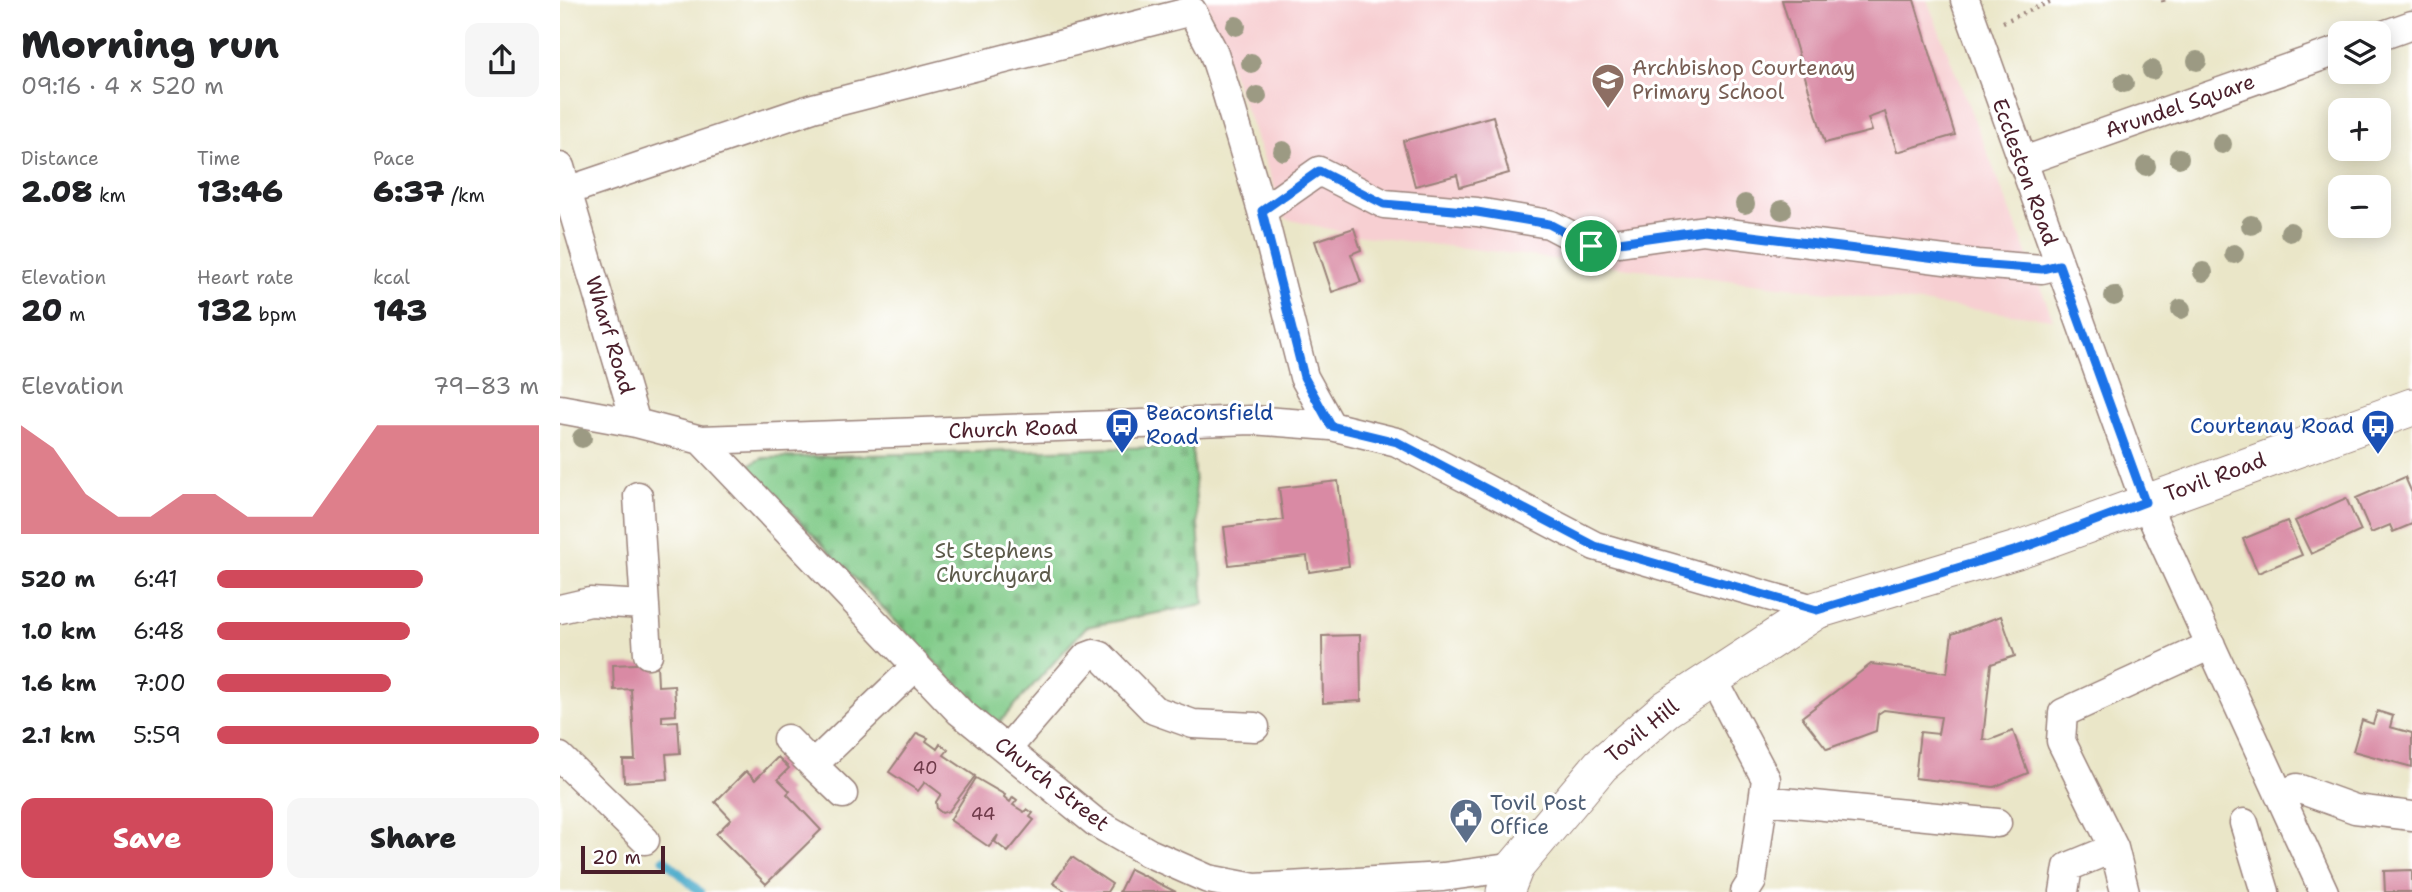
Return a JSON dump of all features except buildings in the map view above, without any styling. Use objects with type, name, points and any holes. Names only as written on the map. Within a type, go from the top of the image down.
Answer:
[{"type":"main road","name":"Tovil Road","points":[[1817,610],[2017,550],[2412,407]]},
{"type":"main road","name":"Tovil Hill","points":[[1510,880],[1601,765],[1666,709],[1817,610]]},
{"type":"street","name":"Eccleston Road","points":[[1965,0],[2145,502]]},
{"type":"street","points":[[564,179],[813,108],[1194,5],[1213,51],[1262,211],[1304,377],[1331,426]]},
{"type":"street","points":[[2391,32],[2412,25]]},
{"type":"street","name":"Arundel Square","points":[[2021,162],[2328,54]]},
{"type":"street","points":[[1262,211],[1319,171],[1384,204],[1477,212],[1549,224],[1591,246],[1704,230],[1976,264],[2042,269],[2059,265]]},
{"type":"street","name":"Wharf Road","points":[[564,179],[636,423]]},
{"type":"street","name":"Church Road","points":[[560,410],[636,423],[701,440],[1252,420],[1331,426],[1397,442],[1595,546],[1817,610]]},
{"type":"street","name":"Church Street","points":[[701,440],[960,712],[1095,822],[1149,853],[1208,879],[1255,888],[1443,877],[1510,880]]},
{"type":"street","points":[[638,496],[648,654]]},
{"type":"street","points":[[2145,502],[2324,892]]},
{"type":"street","points":[[560,610],[590,602],[645,605]]},
{"type":"street","points":[[2125,892],[2115,848],[2061,741],[2063,713],[2211,645]]},
{"type":"street","points":[[1007,749],[1086,657],[1094,654],[1101,656],[1154,710],[1193,724],[1255,727]]},
{"type":"street","points":[[813,765],[916,666]]},
{"type":"street","points":[[1713,679],[1766,779],[1752,881],[1745,892]]},
{"type":"street","points":[[787,739],[843,794]]},
{"type":"street","points":[[560,757],[645,840]]},
{"type":"street","points":[[2279,795],[2297,788],[2355,809],[2412,816]]},
{"type":"street","points":[[1764,800],[1997,823]]},
{"type":"street","points":[[2244,823],[2265,892]]},
{"type":"street","points":[[2064,892],[2068,867],[2115,848]]},
{"type":"path","points":[[1976,33],[2054,0]]},
{"type":"shaded area","name":"Archbishop Courtenay Primary School","points":[[1205,0],[1927,0],[2053,319],[1355,235],[1286,219]]},
{"type":"green space","name":"St Stephens Churchyard","points":[[1192,446],[1204,604],[1086,627],[996,726],[747,466],[763,458]]},
{"type":"waterway","points":[[664,859],[700,892]]},
{"type":"place","name":"Archbishop Courtenay Primary School","points":[[1608,110]]},
{"type":"place","name":"Beaconsfield Road","points":[[1122,455]]},
{"type":"place","name":"Courtenay Road","points":[[2378,456]]},
{"type":"place","name":"Tovil Post Office","points":[[1466,845]]},
{"type":"route","points":[[1319,171],[1384,204],[1477,212],[1549,224],[1591,246],[1704,230],[1976,264],[2042,269],[2059,265],[2145,502],[2017,550],[1817,610],[1595,546],[1397,442],[1331,426],[1304,377],[1262,211],[1319,171]]}]
